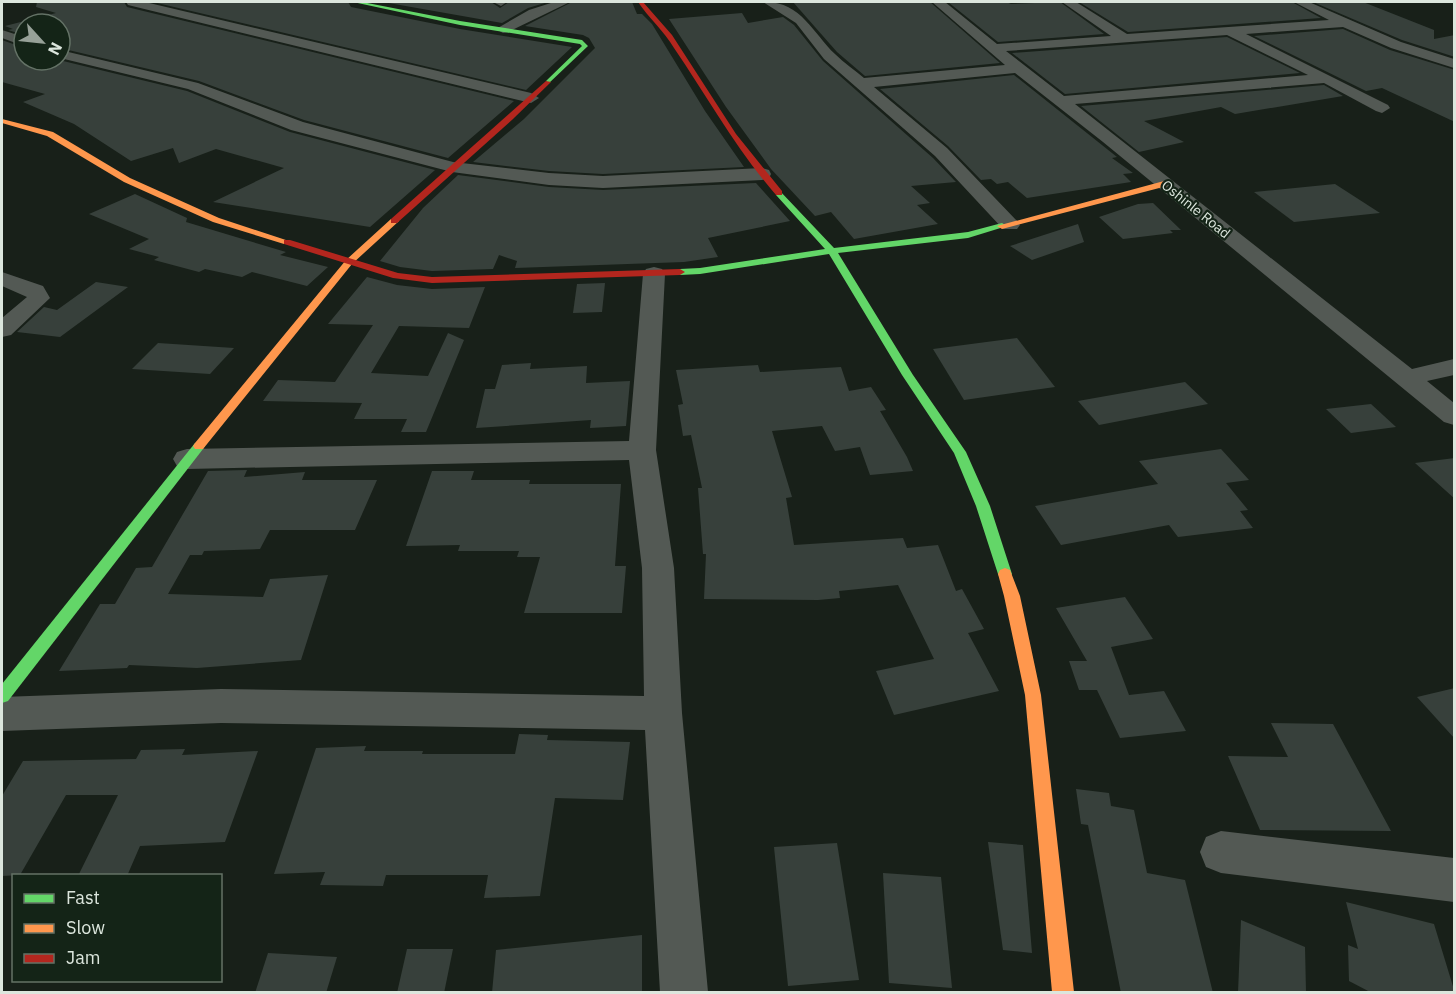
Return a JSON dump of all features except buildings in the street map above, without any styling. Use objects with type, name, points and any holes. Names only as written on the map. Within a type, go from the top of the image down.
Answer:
[{"type":"street","points":[[132,2],[531,98]]},
{"type":"street","points":[[2,696],[187,459],[349,262],[452,167],[517,113],[584,48],[585,44],[411,14],[356,2]]},
{"type":"street","points":[[503,29],[534,13],[564,2]]},
{"type":"street","points":[[640,2],[653,12],[665,28],[716,110],[762,174],[832,251],[908,375],[960,452],[983,506],[1012,596],[1033,695],[1063,993]]},
{"type":"street","points":[[769,2],[795,15],[829,56],[863,82],[941,152],[1010,225]]},
{"type":"street","name":"Oshinle Road","points":[[938,2],[1455,416]]},
{"type":"street","points":[[1068,2],[1122,37]]},
{"type":"street","points":[[1300,2],[1396,45],[1455,64]]},
{"type":"street","points":[[993,48],[1122,37],[1345,23]]},
{"type":"street","points":[[1228,30],[1382,108]]},
{"type":"street","points":[[72,57],[193,86],[297,126],[452,167],[549,179],[603,182],[762,174]]},
{"type":"street","points":[[863,82],[1018,68]]},
{"type":"street","points":[[1060,101],[1326,78]]},
{"type":"street","points":[[2,121],[50,134],[127,180],[216,220],[397,276],[432,280],[700,271],[832,251],[969,235],[1164,184]]},
{"type":"street","points":[[654,274],[642,450],[658,568],[663,713],[684,993]]},
{"type":"street","points":[[2,279],[35,291],[39,298],[2,330]]},
{"type":"street","points":[[1407,378],[1455,367]]},
{"type":"street","points":[[187,459],[642,450]]},
{"type":"street","points":[[2,714],[221,706],[663,713]]},
{"type":"street","points":[[1221,852],[1455,880]]},
{"type":"traffic: fast","points":[[356,2],[460,23],[582,42],[585,46],[548,82]]},
{"type":"traffic: fast","points":[[779,193],[832,251],[908,375],[960,452],[983,506],[1005,574]]},
{"type":"traffic: fast","points":[[680,272],[968,235],[1002,226]]},
{"type":"traffic: fast","points":[[2,696],[199,446]]},
{"type":"traffic: slow","points":[[2,121],[50,134],[127,180],[216,220],[287,242]]},
{"type":"traffic: slow","points":[[1002,226],[1164,184]]},
{"type":"traffic: slow","points":[[199,446],[349,262],[394,221]]},
{"type":"traffic: slow","points":[[1005,574],[1012,596],[1033,695],[1063,992]]},
{"type":"traffic: jam","points":[[640,2],[670,36],[734,136],[779,193]]},
{"type":"traffic: jam","points":[[394,221],[548,82]]},
{"type":"traffic: jam","points":[[287,242],[397,276],[432,280],[680,272]]}]
